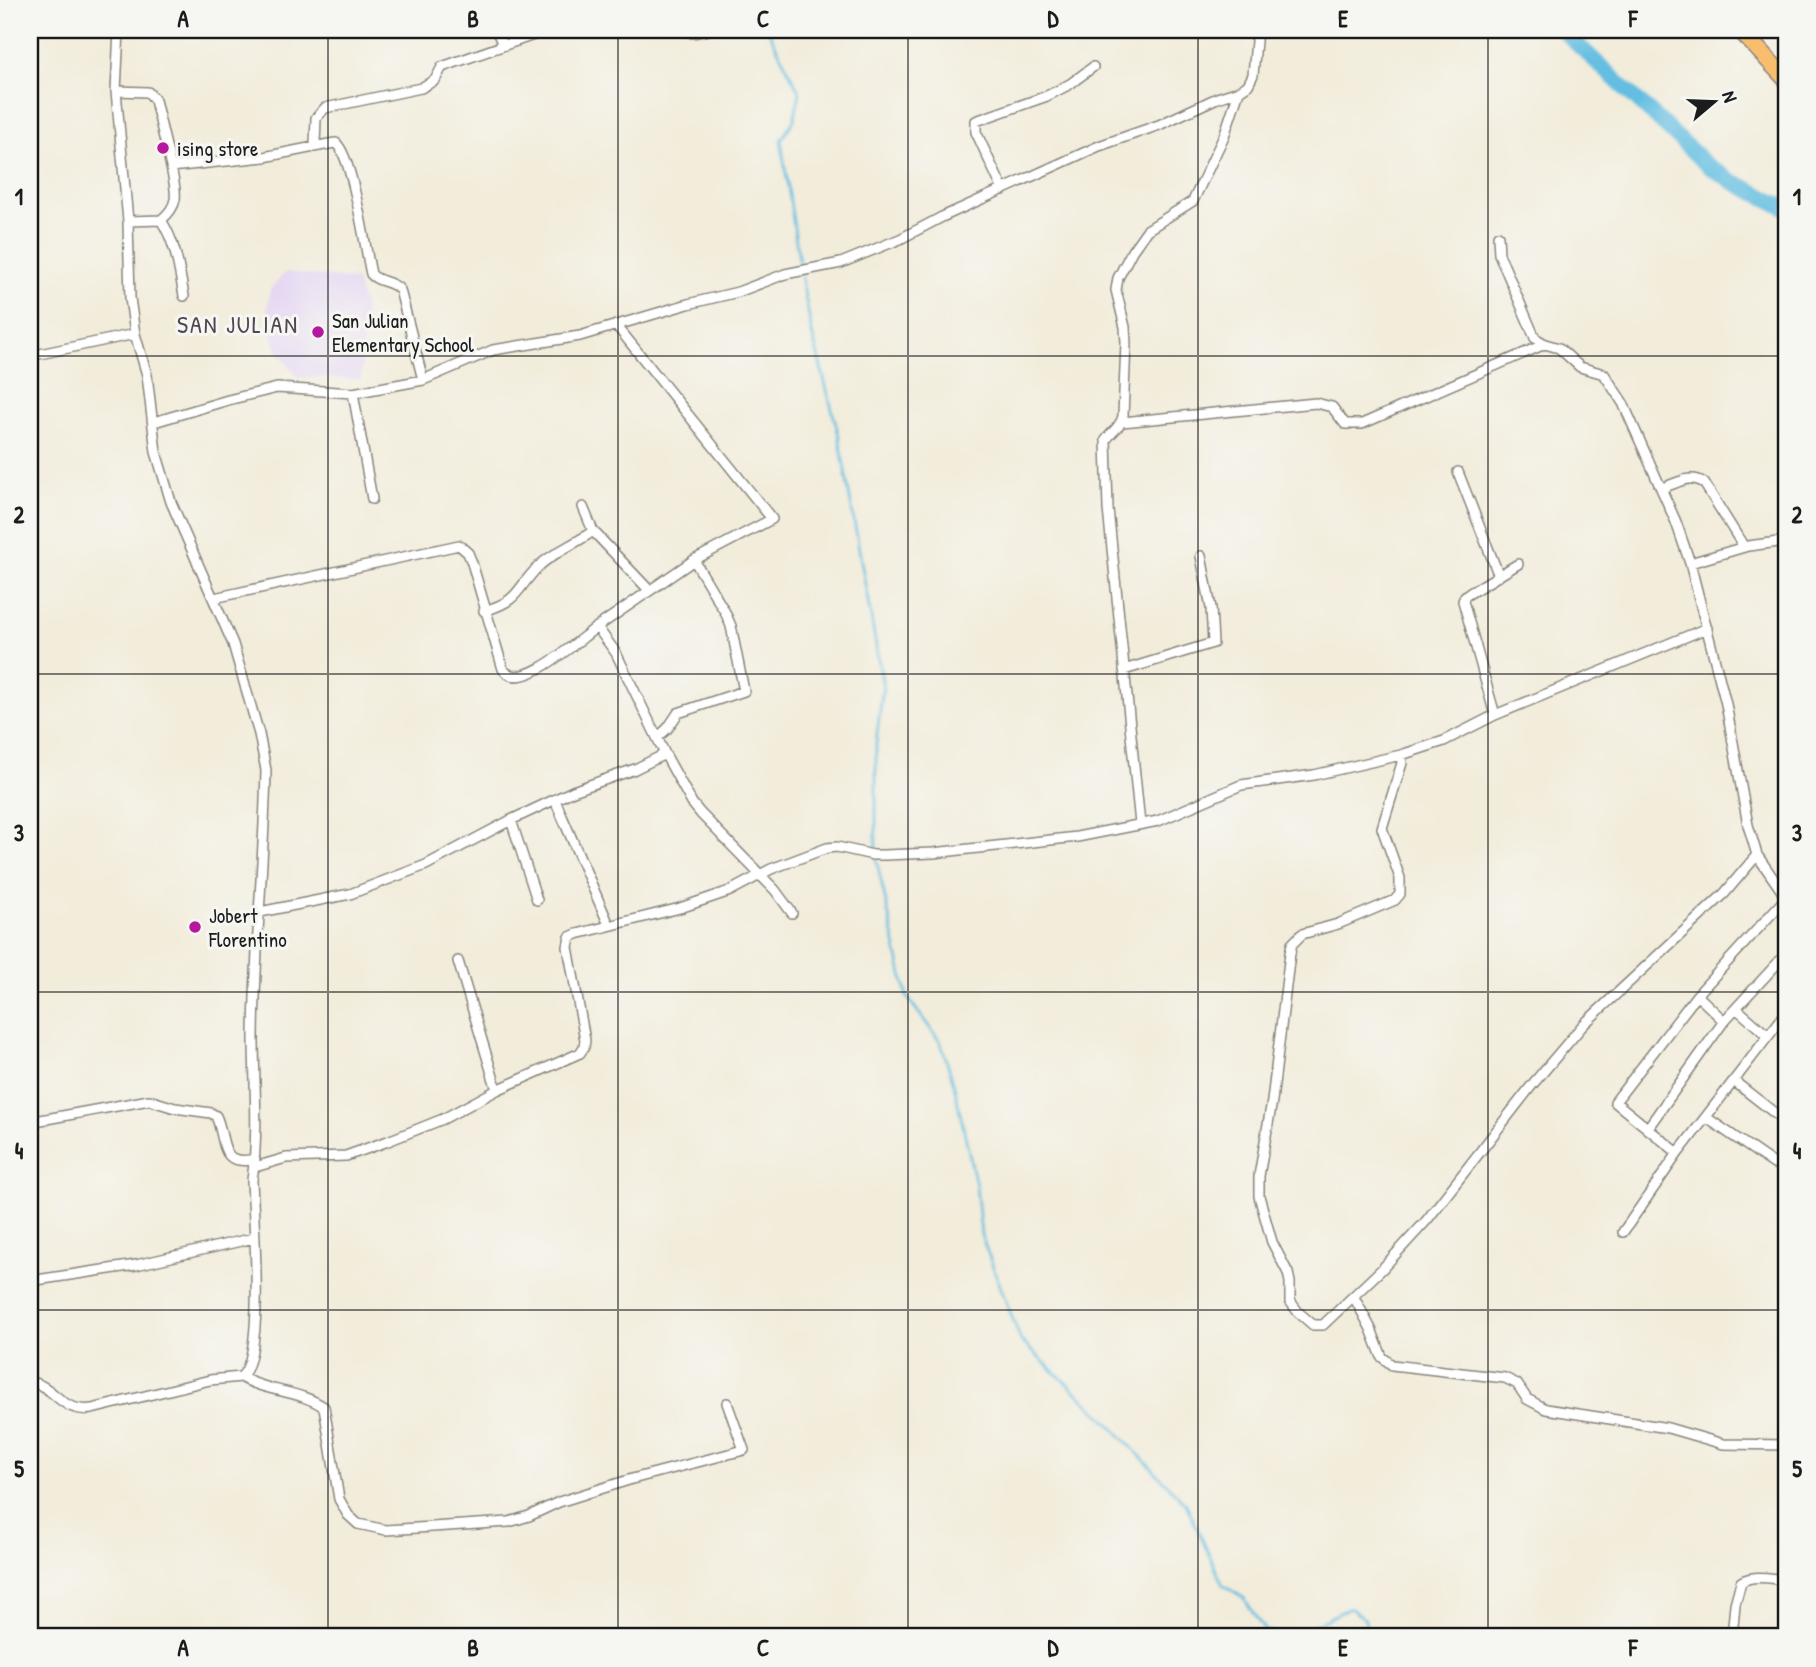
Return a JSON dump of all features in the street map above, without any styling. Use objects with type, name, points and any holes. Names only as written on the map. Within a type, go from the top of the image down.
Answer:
[{"type":"highway","points":[[1740,30],[1786,79]]},
{"type":"street","points":[[119,30],[116,90],[128,221],[130,298],[135,334],[147,375],[156,452],[171,502],[233,643],[248,691],[266,771],[254,1036],[255,1163],[252,1180],[257,1272],[253,1339],[246,1371],[241,1377]]},
{"type":"street","points":[[496,30],[503,44]]},
{"type":"street","points":[[315,145],[316,118],[325,108],[421,88],[435,80],[442,66],[548,30]]},
{"type":"street","points":[[684,30],[692,33],[708,30]]},
{"type":"street","points":[[154,422],[277,388],[309,388],[328,393],[353,393],[423,380],[493,351],[579,336],[738,292],[785,274],[841,262],[900,239],[1099,146],[1239,91],[1248,85],[1253,75],[1257,30]]},
{"type":"street","points":[[1003,190],[976,132],[976,121],[1047,96],[1070,84],[1093,67]]},
{"type":"street","points":[[116,90],[152,94],[172,167],[176,202],[161,220],[128,221]]},
{"type":"street","points":[[1140,824],[1108,509],[1106,440],[1122,422],[1126,343],[1116,290],[1118,278],[1147,230],[1193,201],[1224,136],[1239,91]]},
{"type":"street","points":[[172,167],[264,157],[336,143],[340,147],[351,181],[371,274],[400,290],[423,380]]},
{"type":"street","points":[[161,220],[176,251],[184,296]]},
{"type":"street","points":[[1498,236],[1499,254],[1535,338],[1559,348],[1580,368],[1608,377],[1623,403],[1662,488],[1690,563],[1707,628],[1726,704],[1742,799],[1757,855],[1786,897],[1697,995],[1615,1102],[1678,1153]]},
{"type":"street","points":[[214,598],[459,545],[468,553],[503,669],[513,678],[523,677],[557,657],[694,560],[772,519],[617,325]]},
{"type":"street","points":[[30,356],[135,334]]},
{"type":"street","points":[[1122,422],[1316,403],[1332,407],[1345,424],[1362,424],[1545,344]]},
{"type":"street","points":[[353,393],[372,499]]},
{"type":"street","points":[[1458,472],[1499,576]]},
{"type":"street","points":[[1662,488],[1693,478],[1699,479],[1744,547]]},
{"type":"street","points":[[583,507],[593,531],[649,590]]},
{"type":"street","points":[[484,611],[516,596],[538,567],[593,531]]},
{"type":"street","points":[[1690,563],[1744,547],[1786,541]]},
{"type":"street","points":[[1124,670],[1213,643],[1211,608],[1201,556]]},
{"type":"street","points":[[657,738],[678,713],[744,691],[731,626],[725,611],[694,560]]},
{"type":"street","points":[[1495,715],[1463,601],[1465,596],[1518,564]]},
{"type":"street","points":[[597,627],[616,653],[692,803],[792,913]]},
{"type":"street","points":[[30,1122],[155,1100],[175,1108],[216,1116],[225,1151],[231,1159],[241,1162],[346,1156],[443,1119],[497,1090],[580,1054],[584,1040],[568,943],[570,937],[577,934],[680,908],[730,891],[771,869],[827,848],[837,847],[885,855],[1049,841],[1158,821],[1241,785],[1314,775],[1401,755],[1444,741],[1495,715],[1707,628]]},
{"type":"street","points":[[260,912],[350,894],[426,864],[511,820],[665,754]]},
{"type":"street","points":[[1401,755],[1402,763],[1382,828],[1399,878],[1400,894],[1395,900],[1338,924],[1302,934],[1292,944],[1272,1101],[1259,1176],[1259,1196],[1267,1225],[1288,1273],[1290,1301],[1313,1325],[1323,1325],[1382,1269],[1427,1220],[1532,1085],[1583,1025],[1724,894],[1757,855]]},
{"type":"street","points":[[555,800],[609,925]]},
{"type":"street","points":[[511,820],[537,900]]},
{"type":"street","points":[[1647,1129],[1724,1021],[1786,954]]},
{"type":"street","points":[[458,961],[497,1090]]},
{"type":"street","points":[[1697,995],[1724,1021]]},
{"type":"street","points":[[1736,1009],[1767,1035]]},
{"type":"street","points":[[1623,1232],[1678,1153],[1786,1013]]},
{"type":"street","points":[[1735,1082],[1786,1122]]},
{"type":"street","points":[[1707,1118],[1774,1164]]},
{"type":"street","points":[[30,1281],[136,1265],[254,1238]]},
{"type":"street","points":[[1354,1297],[1382,1357],[1392,1365],[1505,1378],[1517,1384],[1527,1399],[1546,1409],[1668,1428],[1723,1444],[1786,1445]]},
{"type":"street","points":[[30,1382],[39,1383],[65,1405],[81,1410],[210,1380],[241,1377],[314,1401],[324,1407],[340,1499],[348,1515],[358,1524],[386,1530],[509,1522],[559,1502],[620,1483],[744,1450],[727,1403]]},
{"type":"street","points":[[1732,1637],[1736,1596],[1741,1582],[1746,1578],[1786,1580]]},
{"type":"shaded area","name":"San Julian Elementary School","points":[[286,272],[356,280],[365,308],[361,379],[298,377],[277,351],[267,313],[270,289]]},
{"type":"waterway","points":[[768,30],[800,93],[794,120],[781,140],[800,268]]},
{"type":"waterway","points":[[1562,30],[1707,165],[1732,181],[1786,208]]},
{"type":"waterway","points":[[801,275],[812,333],[839,436],[883,686],[876,743],[876,851]]},
{"type":"waterway","points":[[876,858],[907,997],[941,1043],[954,1085],[976,1185],[981,1235],[1021,1341],[1099,1413],[1186,1504],[1223,1585],[1244,1598],[1265,1631],[1289,1637],[1350,1608],[1365,1619],[1367,1637]]},
{"type":"place","name":"ising store","points":[[163,148]]},
{"type":"place","name":"San Julian Elementary School","points":[[318,332]]},
{"type":"place","name":"Jobert Florentino","points":[[195,927]]},
{"type":"district","name":"SAN JULIAN","points":[[238,324]]}]
